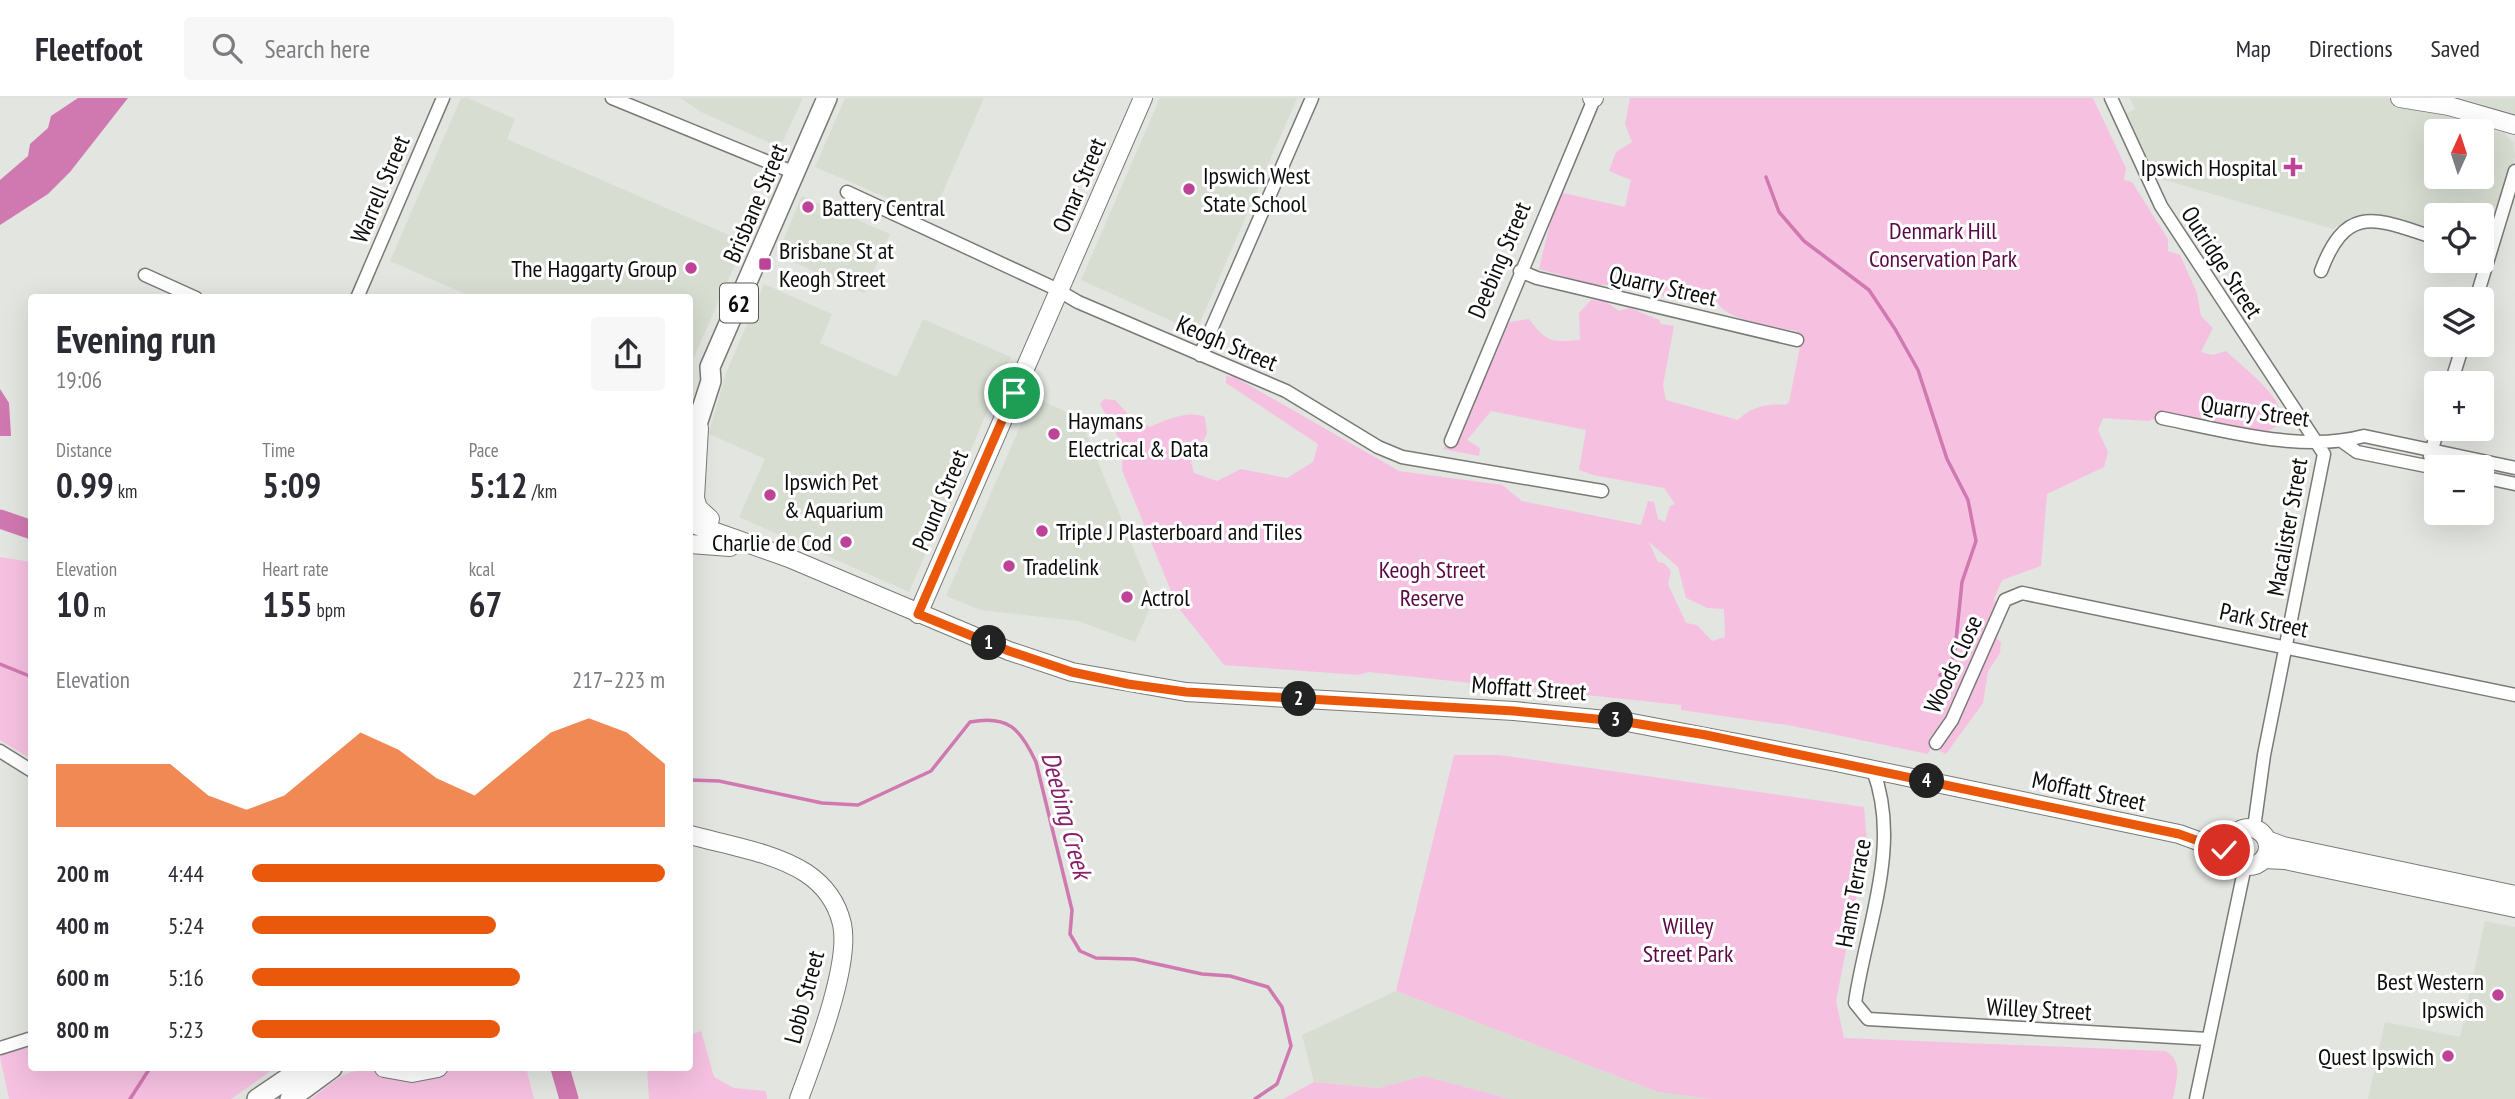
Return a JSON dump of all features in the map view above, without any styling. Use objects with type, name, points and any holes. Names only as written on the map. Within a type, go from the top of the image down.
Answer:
[{"type":"main road","name":"Brisbane Street","points":[[694,411],[711,381],[710,368],[827,98]]},
{"type":"main road","name":"Omar Street","points":[[1060,292],[1143,98]]},
{"type":"main road","points":[[2400,98],[2441,103]]},
{"type":"main road","points":[[2420,98],[2515,125]]},
{"type":"main road","name":"Pound Street","points":[[918,614],[1060,292]]},
{"type":"main road","points":[[694,411],[700,441],[695,466],[695,498],[699,510],[710,519]]},
{"type":"main road","points":[[693,512],[789,558]]},
{"type":"main road","points":[[693,524],[789,558]]},
{"type":"main road","points":[[693,544],[731,547],[789,558]]},
{"type":"main road","name":"Moffatt Street","points":[[789,558],[918,614],[1022,655],[1072,672],[1128,684],[1186,692],[1572,715],[1670,728],[2179,834],[2231,853]]},
{"type":"main road","points":[[2261,834],[2268,850],[2264,859],[2256,865],[2245,866],[2236,861],[2231,853],[2230,842],[2236,833],[2261,834],[2283,846],[2515,895]]},
{"type":"main road","name":"Moffatt Street","points":[[2179,834],[2236,833]]},
{"type":"main road","name":"Lobb Street","points":[[693,836],[804,871],[823,887],[836,905],[842,926],[843,948],[820,1040],[799,1099]]},
{"type":"main road","points":[[2264,859],[2285,860],[2515,908]]},
{"type":"main road","points":[[257,1099],[299,1071]]},
{"type":"main road","points":[[290,1099],[328,1071]]},
{"type":"main road","points":[[401,1071],[422,1071]]},
{"type":"street","name":"Warrell Street","points":[[359,294],[443,98]]},
{"type":"street","points":[[612,98],[795,173]]},
{"type":"street","points":[[1200,355],[1312,98]]},
{"type":"street","name":"Deebing Street","points":[[1451,441],[1593,98]]},
{"type":"street","name":"Outridge Street","points":[[2111,98],[2161,206],[2315,440]]},
{"type":"street","points":[[2494,230],[2515,170]]},
{"type":"street","name":"Keogh Street","points":[[847,192],[1060,292],[1286,391],[1378,447],[1402,457],[1602,491]]},
{"type":"street","points":[[2321,271],[2334,239],[2361,222],[2384,222],[2424,234]]},
{"type":"street","name":"Quarry Street","points":[[1520,271],[1537,278],[1797,340]]},
{"type":"street","points":[[145,275],[187,294]]},
{"type":"street","name":"Quarry Street","points":[[2162,418],[2275,439],[2343,442],[2364,436],[2515,468]]},
{"type":"street","name":"Macalister Street","points":[[2261,834],[2264,755],[2324,454],[2315,440]]},
{"type":"street","points":[[2431,455],[2434,441]]},
{"type":"street","name":"Quarry Street","points":[[2343,442],[2357,452],[2424,465]]},
{"type":"street","points":[[2494,480],[2515,484]]},
{"type":"street","name":"Park Street","points":[[2005,600],[2022,593],[2034,593],[2515,695]]},
{"type":"street","name":"Woods Close","points":[[1936,743],[1952,720],[2005,600]]},
{"type":"street","points":[[0,751],[28,768]]},
{"type":"street","name":"Hams Terrace","points":[[1868,1019],[1855,1003],[1885,842],[1885,814],[1873,770]]},
{"type":"street","points":[[2196,1099],[2245,866]]},
{"type":"street","name":"Willey Street","points":[[1868,1019],[2208,1039]]},
{"type":"street","points":[[0,1048],[28,1039]]},
{"type":"shaded area","points":[[78,98],[128,98],[70,172],[48,194],[0,225],[0,180],[28,156],[30,144],[48,128],[51,116]]},
{"type":"shaded area","points":[[461,98],[468,98],[515,119],[507,139],[745,242],[693,359],[693,294],[465,294],[390,261]]},
{"type":"shaded area","points":[[680,98],[803,98],[783,141],[770,143],[703,113]]},
{"type":"shaded area","points":[[845,98],[984,98],[932,217],[815,167]]},
{"type":"shaded area","name":"Ipswich West State School","points":[[1160,98],[1297,98],[1196,332],[1081,280]]},
{"type":"shaded area","name":"Ipswich Hospital","points":[[2130,98],[2387,98],[2457,119],[2424,119],[2424,189],[2494,189],[2494,130],[2504,133],[2514,143],[2515,157],[2494,229],[2494,203],[2424,203],[2424,230],[2369,215],[2350,218],[2333,229],[2154,177],[2125,114],[2135,109]]},
{"type":"shaded area","points":[[2461,98],[2515,98],[2515,114]]},
{"type":"shaded area","points":[[802,196],[890,234],[864,293],[777,255]]},
{"type":"shaded area","points":[[764,284],[832,314],[820,343],[897,377],[923,319],[1011,357],[909,592],[739,517],[765,459],[709,434],[726,373]]},
{"type":"shaded area","points":[[0,389],[9,403],[11,436],[0,436]]},
{"type":"shaded area","points":[[1033,397],[1080,418],[1154,599],[1135,642],[1078,621],[981,610],[946,596]]},
{"type":"shaded area","points":[[2485,921],[2515,927],[2515,1099],[2368,1099],[2385,1022],[2460,1037]]},
{"type":"shaded area","points":[[1396,991],[1658,1092],[1710,1099],[1511,1099],[1423,1076],[1379,1088],[1314,1082],[1302,1035]]},
{"type":"green space","name":"Denmark Hill Conservation Park","points":[[1630,98],[2093,98],[2126,168],[2124,180],[2132,182],[2168,239],[2168,251],[2180,255],[2197,293],[2201,316],[2213,328],[2201,352],[2213,355],[2226,351],[2253,375],[2278,405],[2282,415],[2281,424],[2263,434],[2163,415],[2149,421],[2103,418],[2098,430],[2108,452],[2104,467],[2047,494],[2041,566],[2002,580],[1994,599],[1999,607],[1995,637],[2001,642],[2000,653],[1988,671],[1983,703],[1946,754],[1931,747],[1928,754],[1793,726],[1681,710],[1681,705],[1368,672],[1359,675],[1224,665],[1177,606],[1122,470],[1123,446],[1100,404],[1104,399],[1115,400],[1129,415],[1150,427],[1184,415],[1205,417],[1207,434],[1191,462],[1194,473],[1217,481],[1241,469],[1287,478],[1313,462],[1318,444],[1226,383],[1226,376],[1235,377],[1399,471],[1502,485],[1522,501],[1641,525],[1648,501],[1654,502],[1658,519],[1665,522],[1670,506],[1675,504],[1664,488],[1579,470],[1586,430],[1491,411],[1467,440],[1480,448],[1479,456],[1443,449],[1447,442],[1456,441],[1509,322],[1529,319],[1545,337],[1556,341],[1580,340],[1579,313],[1591,300],[1605,301],[1619,311],[1630,308],[1659,320],[1661,324],[1674,326],[1663,385],[1666,400],[1738,420],[1760,407],[1785,405],[1789,402],[1802,337],[1796,331],[1741,318],[1722,309],[1717,302],[1693,296],[1664,296],[1620,285],[1594,285],[1539,269],[1554,207],[1563,193],[1625,207],[1631,180],[1609,171],[1616,152],[1632,142],[1625,124]],"holes":[[[1649,542],[1678,567],[1686,598],[1707,608],[1724,609],[1725,637],[1712,641],[1697,625],[1686,623],[1668,584],[1671,571],[1664,563],[1658,562]]]},
{"type":"green space","points":[[0,557],[28,562],[28,757],[0,740]]},
{"type":"green space","name":"Willey Street Park","points":[[1454,755],[1499,755],[1864,807],[1867,844],[1836,1001],[1844,1038],[2165,1051],[2177,1065],[2173,1099],[1710,1099],[1658,1092],[1396,991]]},
{"type":"green space","points":[[701,1031],[714,1077],[734,1088],[766,1091],[767,1099],[649,1099],[647,1071],[693,1071],[693,1034]]},
{"type":"green space","points":[[28,1042],[28,1071],[271,1071],[231,1099],[9,1099],[0,1057],[6,1050]]},
{"type":"green space","points":[[443,1071],[527,1071],[534,1099],[311,1099],[336,1080],[352,1072],[378,1072],[406,1081],[431,1077]]},
{"type":"green space","points":[[1423,1076],[1511,1099],[1283,1099],[1314,1082],[1379,1088]]},
{"type":"waterway","points":[[1766,177],[1779,212],[1804,241],[1869,290],[1895,329],[1918,370],[1947,459],[1968,500],[1976,541],[1962,582],[1955,650],[1948,673],[1940,675]]},
{"type":"waterway","points":[[0,519],[28,529]]},
{"type":"waterway","points":[[0,664],[28,675]]},
{"type":"waterway","name":"Deebing Creek","points":[[693,780],[719,781],[822,803],[858,805],[931,771],[970,722],[994,721],[1011,727],[1024,740],[1036,762],[1072,910],[1070,934],[1080,951],[1096,958],[1134,959],[1202,974],[1230,976],[1268,987],[1282,1007],[1291,1046],[1277,1084],[1255,1099]]},
{"type":"waterway","points":[[130,1099],[148,1071]]},
{"type":"waterway","points":[[561,1071],[569,1099]]},
{"type":"place","name":"Ipswich Hospital","points":[[2293,167]]},
{"type":"place","name":"Ipswich West State School","points":[[1189,189]]},
{"type":"place","name":"Battery Central","points":[[808,207]]},
{"type":"place","name":"Brisbane St at Keogh Street","points":[[765,264]]},
{"type":"place","name":"The Haggarty Group","points":[[691,268]]},
{"type":"place","name":"Haymans Electrical & Data","points":[[1054,434]]},
{"type":"place","name":"Ipswich Pet & Aquarium","points":[[770,495]]},
{"type":"place","name":"Triple J Plasterboard and Tiles","points":[[1042,531]]},
{"type":"place","name":"Charlie de Cod","points":[[846,542]]},
{"type":"place","name":"Tradelink","points":[[1009,566]]},
{"type":"place","name":"Actrol","points":[[1127,597]]},
{"type":"place","name":"Best Western Ipswich","points":[[2498,995]]},
{"type":"place","name":"Quest Ipswich","points":[[2448,1056]]},
{"type":"route","points":[[1014,393],[918,614],[1009,651],[1072,672],[1128,684],[1186,692],[1572,715],[1670,728],[2179,834],[2224,850]]},
{"type":"park label","name":"Keogh Street Reserve","points":[[1432,583]]}]
